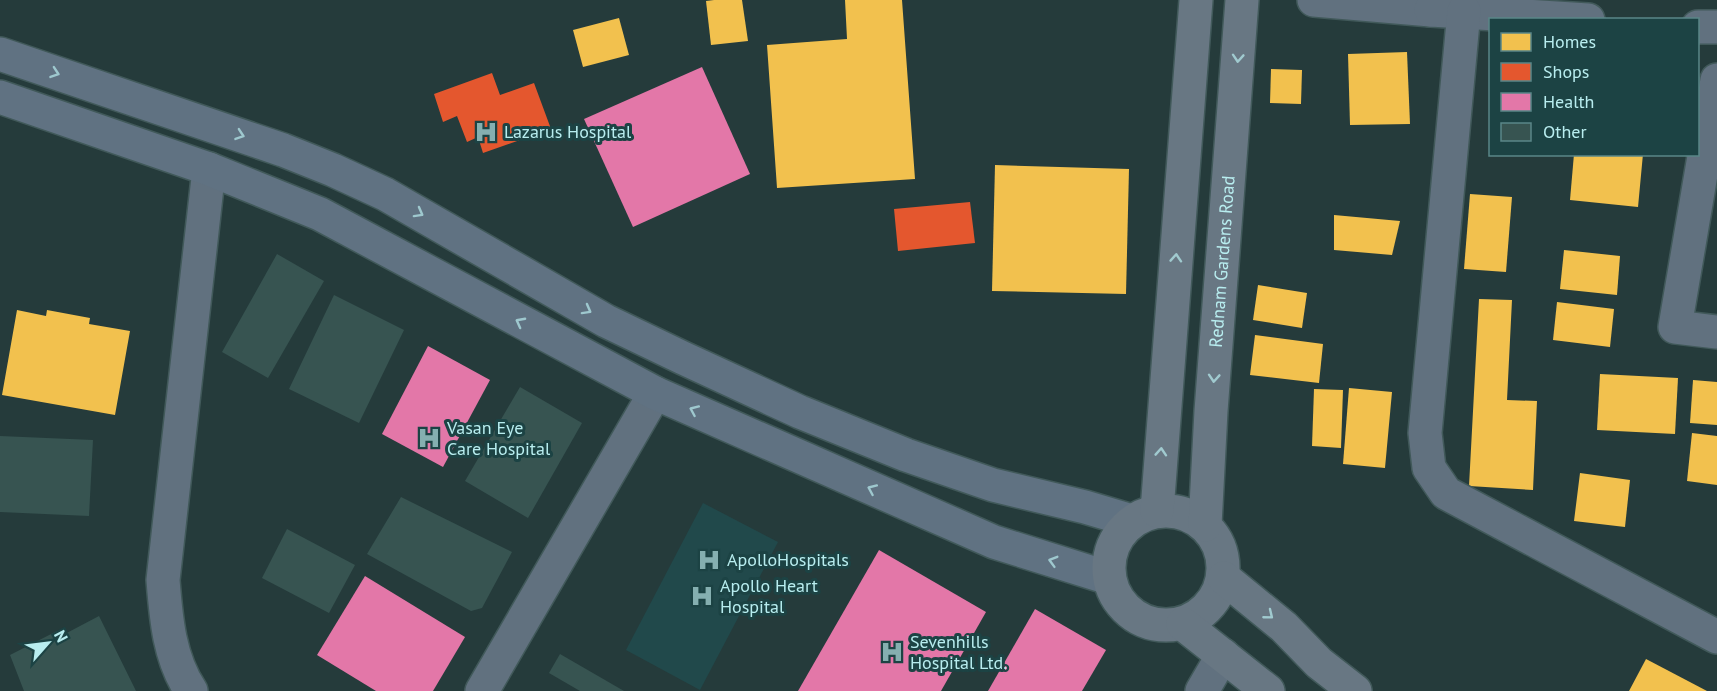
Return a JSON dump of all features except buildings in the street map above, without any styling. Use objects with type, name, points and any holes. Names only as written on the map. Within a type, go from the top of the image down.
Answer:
[{"type":"main road","points":[[0,54],[284,150],[333,170],[385,194],[606,321],[811,416],[906,455],[993,485],[1085,507],[1144,516],[1183,512],[1205,525],[1221,549],[1224,578],[1216,598],[1202,614],[1183,624],[1159,626],[1136,618],[1119,601],[1109,578],[1109,556],[1117,537],[1144,516],[1196,0]]},
{"type":"main road","name":"Rednam Gardens Road","points":[[1205,525],[1211,411],[1242,0]]},
{"type":"main road","points":[[0,98],[208,169],[320,214],[656,393],[994,542],[1109,578]]},
{"type":"main road","points":[[1224,578],[1284,627],[1319,663],[1355,691]]},
{"type":"main road","points":[[1183,624],[1268,691]]},
{"type":"street","points":[[1314,0],[1432,5],[1464,11],[1560,18]]},
{"type":"street","points":[[1464,11],[1425,433],[1429,468],[1446,493],[1717,637]]},
{"type":"street","points":[[1699,27],[1717,27]]},
{"type":"street","points":[[1717,80],[1675,327],[1717,333]]},
{"type":"street","points":[[191,691],[184,680],[167,630],[163,580],[208,169]]},
{"type":"street","points":[[482,691],[656,393]]},
{"type":"street","points":[[1202,691],[1223,655]]},
{"type":"shaded area","name":"Apollo Heart Hospital","points":[[703,503],[778,542],[700,690],[626,650]]},
{"type":"place","name":"Lazarus Hospital","points":[[486,132]]},
{"type":"place","name":"Vasan Eye Care Hospital","points":[[429,438]]},
{"type":"place","name":"ApolloHospitals","points":[[709,560]]},
{"type":"place","name":"Apollo Heart Hospital","points":[[702,596]]},
{"type":"place","name":"Sevenhills Hospital Ltd.","points":[[892,652]]}]
